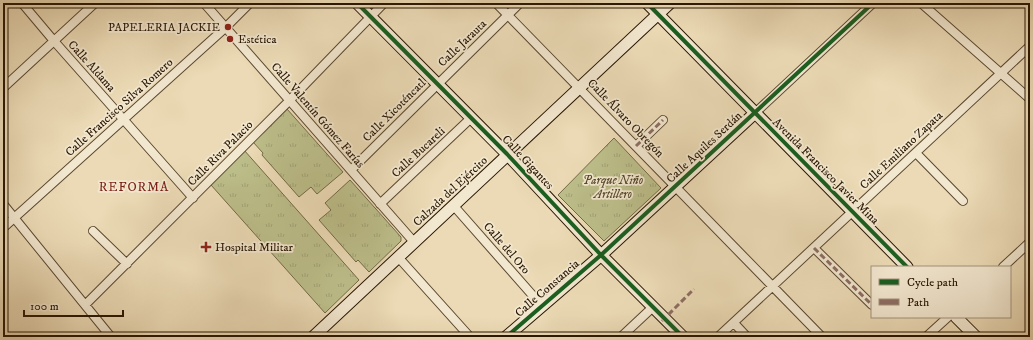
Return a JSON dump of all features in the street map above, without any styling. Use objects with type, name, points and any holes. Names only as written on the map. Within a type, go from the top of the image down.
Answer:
[{"type":"main road","name":"Calle Gigantes","points":[[357,3],[472,118],[601,255],[683,337]]},
{"type":"main road","name":"Avenida Francisco Javier Mina","points":[[647,3],[905,266]]},
{"type":"main road","name":"Calzada del Ejército","points":[[313,337],[670,3]]},
{"type":"main road","name":"Calle Aquiles Serdán","points":[[601,255],[755,113]]},
{"type":"main road","name":"Calle Constancia","points":[[506,337],[601,255]]},
{"type":"main road","points":[[957,318],[976,337]]},
{"type":"street","name":"Calle Aldama","points":[[22,3],[193,198]]},
{"type":"street","points":[[3,88],[95,3]]},
{"type":"street","name":"Calle Valentín Gómez Farías","points":[[204,3],[414,242]]},
{"type":"street","name":"Calle Francisco Silva Romero","points":[[3,228],[225,28],[250,3]]},
{"type":"street","name":"Calle Riva Palacio","points":[[86,305],[384,3]]},
{"type":"street","name":"Calle Álvaro Obregón","points":[[496,3],[822,337]]},
{"type":"street","name":"Calle Jarauta","points":[[438,84],[520,3]]},
{"type":"street","name":"Calle Aquiles Serdán","points":[[755,113],[873,3]]},
{"type":"street","points":[[921,3],[1030,99]]},
{"type":"street","name":"Calle Emiliano Zapata","points":[[718,337],[1030,46]]},
{"type":"street","name":"Calle Xicoténcatl","points":[[351,170],[438,84]]},
{"type":"street","name":"Calle Bucareli","points":[[380,204],[472,118]]},
{"type":"street","points":[[636,146],[663,120]]},
{"type":"street","points":[[916,153],[963,200]]},
{"type":"street","points":[[3,204],[111,337]]},
{"type":"street","name":"Calle del Oro","points":[[453,205],[542,306]]},
{"type":"street","points":[[93,231],[127,264]]},
{"type":"street","points":[[1004,266],[1030,242]]},
{"type":"street","points":[[814,248],[871,304]]},
{"type":"street","points":[[398,257],[470,337]]},
{"type":"street","points":[[621,337],[653,307]]},
{"type":"street","points":[[926,337],[947,318]]},
{"type":"street","points":[[734,323],[747,337]]},
{"type":"green space","points":[[287,109],[343,172],[317,194],[311,187],[299,197],[262,155],[263,153],[253,142]]},
{"type":"green space","name":"Parque Niño Artillero","points":[[614,138],[661,188],[604,241],[558,195]]},
{"type":"green space","points":[[244,150],[359,280],[325,313],[211,185]]},
{"type":"green space","points":[[350,180],[401,237],[401,241],[369,272],[358,260],[356,262],[319,220],[331,210],[325,203]]},
{"type":"marked path","points":[[636,146],[663,120]]},
{"type":"marked path","points":[[814,248],[871,304]]},
{"type":"marked path","points":[[662,321],[694,289]]},
{"type":"cycle path","points":[[357,3],[507,154],[601,255],[683,337]]},
{"type":"cycle path","points":[[647,3],[906,266]]},
{"type":"cycle path","points":[[506,337],[601,255],[873,3]]},
{"type":"place","name":"PAPELERIA JACKIE","points":[[228,27]]},
{"type":"place","name":"Estética","points":[[230,39]]},
{"type":"place","name":"Hospital Militar","points":[[206,247]]},
{"type":"district","name":"REFORMA","points":[[134,186]]}]
